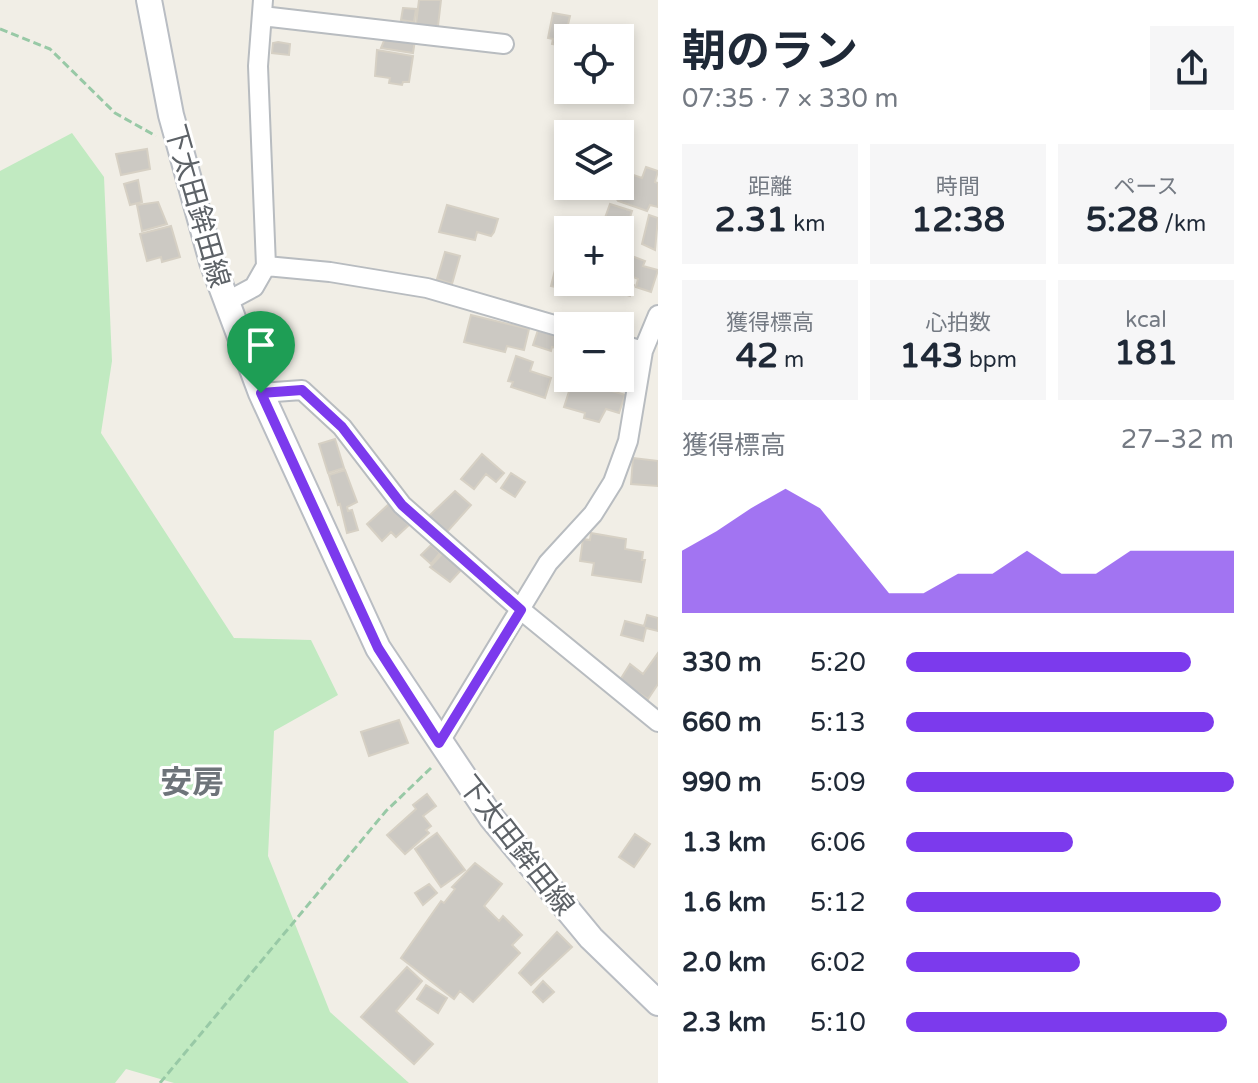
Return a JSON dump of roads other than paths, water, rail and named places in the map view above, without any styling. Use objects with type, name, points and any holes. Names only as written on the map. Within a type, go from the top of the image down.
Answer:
[{"type":"main road","name":"下太田鉾田線","points":[[149,0],[180,150],[226,302],[261,393],[378,648],[491,817],[591,938],[658,1003]]},
{"type":"street","points":[[226,302],[254,287],[266,266],[258,66],[262,8],[504,44]]},
{"type":"street","points":[[266,266],[330,272],[427,288],[554,325]]},
{"type":"street","points":[[442,748],[548,563],[593,514],[613,482],[628,441],[643,351],[658,315]]},
{"type":"street","points":[[634,348],[643,351]]},
{"type":"street","points":[[261,393],[302,390],[342,427],[402,505],[521,610],[658,722]]},
{"type":"district","name":"安房","points":[[192,782]]}]
